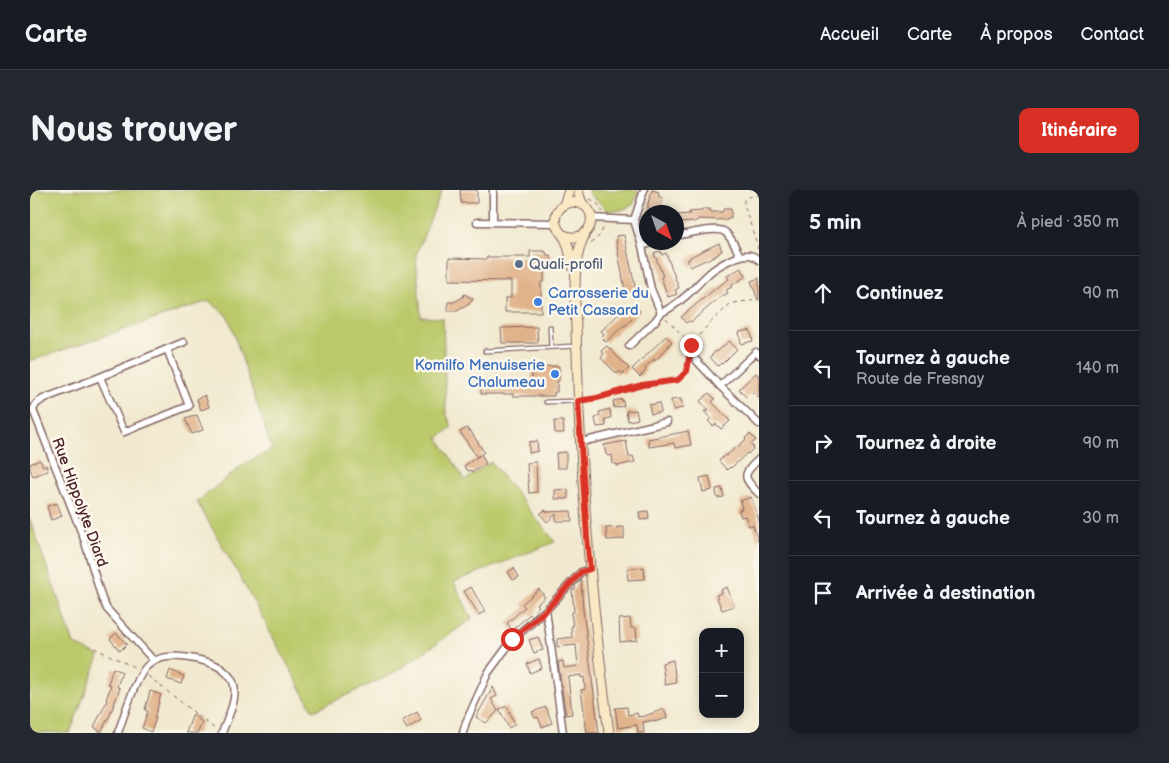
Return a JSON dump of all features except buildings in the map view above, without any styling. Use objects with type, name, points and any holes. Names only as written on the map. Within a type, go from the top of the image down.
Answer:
[{"type":"street","points":[[493,221],[494,190]]},
{"type":"street","points":[[564,205],[569,190]]},
{"type":"street","points":[[578,190],[580,198],[586,201]]},
{"type":"street","points":[[639,236],[634,220],[644,190]]},
{"type":"street","points":[[575,273],[564,235],[557,227],[556,216],[564,205],[586,201]]},
{"type":"street","points":[[586,201],[591,224],[584,234],[579,248],[575,273],[578,401],[590,569],[602,681],[610,733]]},
{"type":"street","points":[[591,218],[634,220]]},
{"type":"street","points":[[477,222],[556,223]]},
{"type":"street","points":[[684,235],[721,230],[731,239],[740,256]]},
{"type":"street","points":[[564,235],[574,238],[584,234]]},
{"type":"street","points":[[643,250],[651,289],[661,313]]},
{"type":"street","points":[[629,346],[656,321],[661,313],[688,295],[713,270],[740,256],[750,255],[757,259]]},
{"type":"street","name":"Rue Hippolyte Diard","points":[[154,661],[107,609],[102,599],[84,539],[33,410],[42,399],[184,342]]},
{"type":"street","points":[[100,377],[124,432],[189,406],[167,349]]},
{"type":"street","points":[[720,386],[756,352],[759,355]]},
{"type":"street","points":[[696,360],[759,424]]},
{"type":"street","points":[[581,442],[666,422]]},
{"type":"street","points":[[759,459],[748,470],[746,476],[747,481],[759,494]]},
{"type":"street","points":[[462,733],[488,673],[512,639],[546,610],[581,572],[590,569]]},
{"type":"street","points":[[546,610],[563,733]]},
{"type":"street","points":[[118,733],[126,709],[146,666],[168,656],[214,664],[231,679],[234,684],[234,698],[221,733]]},
{"type":"lane","points":[[550,327],[551,347]]},
{"type":"lane","points":[[485,351],[576,346]]},
{"type":"lane","points":[[546,402],[578,401]]},
{"type":"path","points":[[757,259],[758,247],[744,200],[749,197],[759,196]]},
{"type":"path","points":[[586,201],[597,203],[604,214],[604,228],[590,245]]},
{"type":"path","points":[[578,401],[597,398],[642,385],[678,380],[687,371],[691,345],[708,325],[730,304],[759,300]]},
{"type":"path","points":[[661,313],[691,345]]},
{"type":"path","points":[[94,648],[143,672],[221,733]]},
{"type":"green space","points":[[30,190],[442,190],[416,255],[421,317],[443,318],[446,413],[452,427],[438,438],[465,480],[491,462],[555,542],[454,582],[472,619],[392,674],[313,711],[197,502],[244,464],[272,450],[228,316],[209,301],[30,361]]},
{"type":"green space","points":[[588,190],[639,190],[633,205],[621,210],[608,211],[589,194]]},
{"type":"green space","points":[[30,519],[74,644],[99,656],[70,733],[30,733]]},
{"type":"place","name":"Quali-profil","points":[[519,264]]},
{"type":"place","name":"Carrosserie du Petit Cassard","points":[[538,302]]},
{"type":"place","name":"Komilfo Menuiserie Chalumeau","points":[[555,374]]},
{"type":"route","points":[[512,639],[546,610],[581,572],[590,569],[578,401],[597,398],[642,385],[678,380],[687,371],[691,345]]}]
